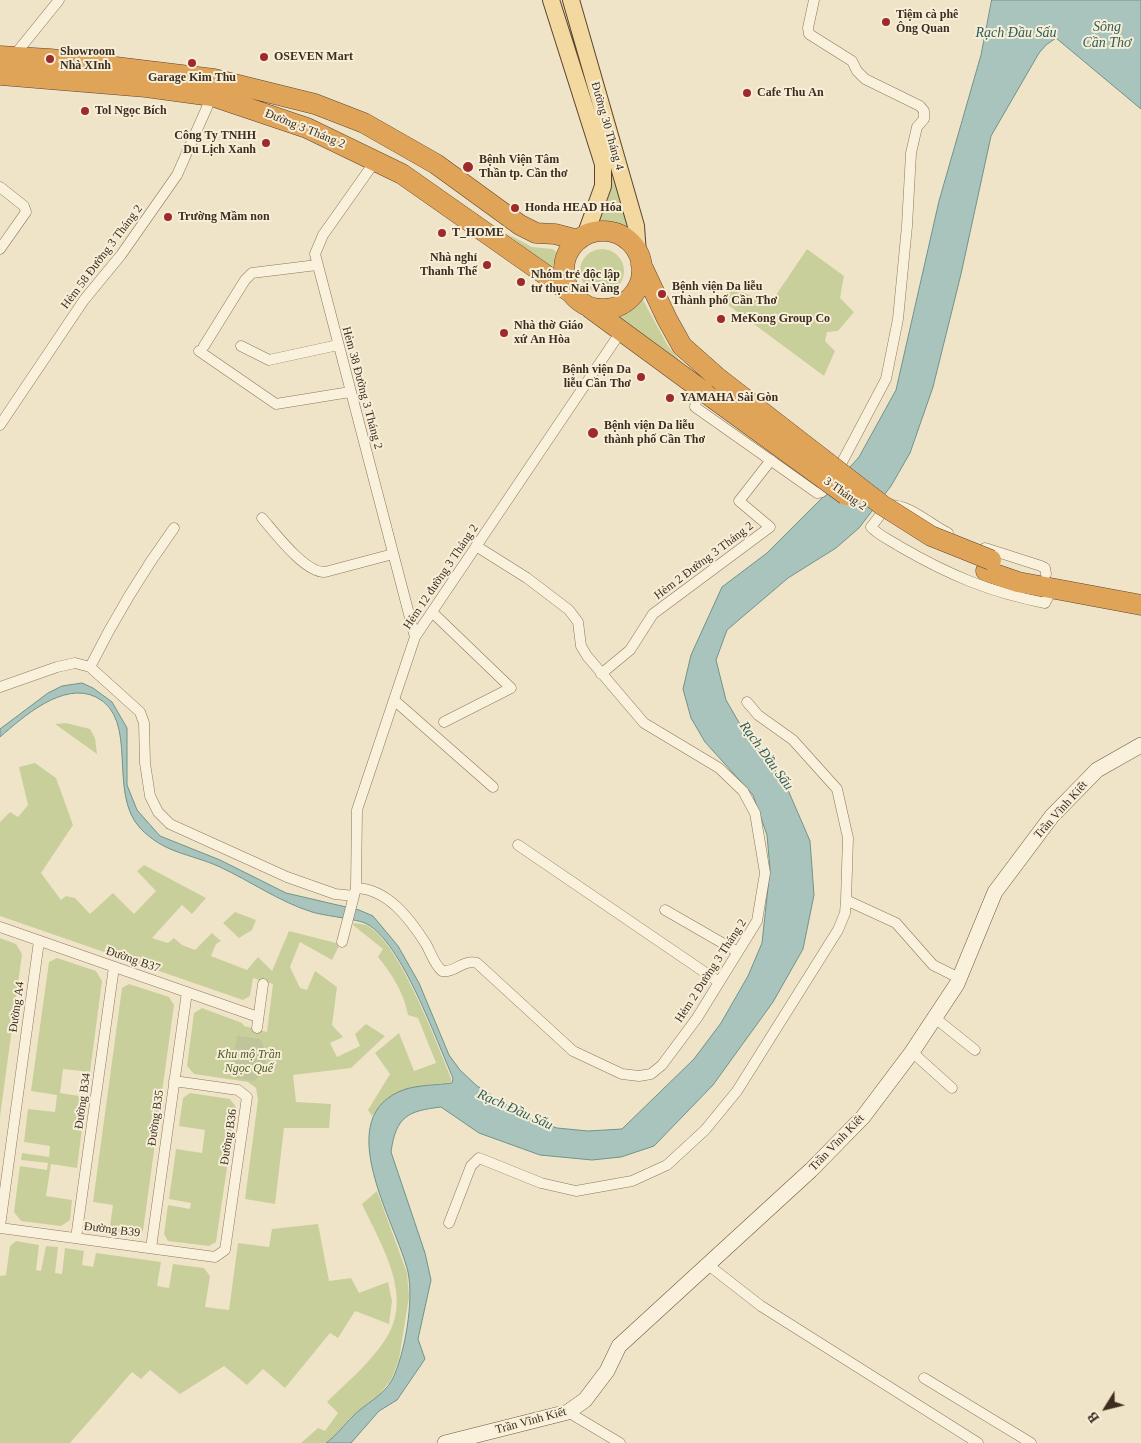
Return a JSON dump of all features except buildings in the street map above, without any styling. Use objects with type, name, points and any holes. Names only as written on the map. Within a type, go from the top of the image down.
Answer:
[{"type":"highway","name":"Đường 3 Tháng 2","points":[[6,57],[50,59],[214,79],[315,104],[364,124],[436,164],[520,225],[536,233],[581,238]]},
{"type":"highway","name":"Đường 3 Tháng 2","points":[[0,75],[146,87],[212,96],[308,128],[376,160],[412,181],[570,292]]},
{"type":"highway","points":[[604,231],[615,233],[632,245],[640,259],[639,285],[626,302],[607,309],[586,305],[570,292],[566,282],[565,261],[569,251],[581,238],[604,231]]},
{"type":"highway","name":"3 Tháng 2","points":[[640,259],[670,326],[682,346],[718,378],[882,505],[932,536],[988,565]]},
{"type":"highway","name":"3 Tháng 2","points":[[586,305],[874,514],[958,560],[988,565],[1141,605]]},
{"type":"highway","name":"3 Tháng 2","points":[[1049,582],[1141,593]]},
{"type":"main road","name":"Đường 30 Tháng 4","points":[[551,0],[603,164],[602,186],[581,238]]},
{"type":"main road","name":"Đường 30 Tháng 4","points":[[571,0],[636,226],[640,259]]},
{"type":"street","points":[[6,57],[58,0]]},
{"type":"street","points":[[706,393],[695,406],[817,493],[822,492],[840,466],[886,379],[898,319],[911,153],[917,127],[924,119],[924,111],[920,106],[865,79],[857,71],[852,61],[810,34],[808,28],[814,0]]},
{"type":"street","name":"Hẻm 58 Đường 3 Tháng 2","points":[[0,425],[84,300],[121,255],[174,180],[212,96]]},
{"type":"street","name":"Hẻm 38 Đường 3 Tháng 2","points":[[376,160],[318,244],[315,254],[414,637]]},
{"type":"street","points":[[0,187],[24,206],[26,212],[0,249]]},
{"type":"street","points":[[317,265],[252,273],[245,280],[201,349],[276,404],[350,392]]},
{"type":"street","name":"Hẻm 12 đường 3 Tháng 2","points":[[342,942],[355,894],[357,810],[414,637],[622,330]]},
{"type":"street","points":[[241,346],[269,360],[338,345]]},
{"type":"street","points":[[700,362],[705,360],[713,363],[840,466]]},
{"type":"street","name":"Hẻm 2 Đường 3 Tháng 2","points":[[355,894],[370,889],[383,895],[415,927],[437,966],[442,971],[447,972],[466,962],[477,963],[573,1051],[622,1074],[639,1076],[651,1074],[662,1065],[697,1018],[757,921],[765,873],[755,813],[743,791],[719,768],[644,723],[601,674],[630,650],[653,614],[770,527],[739,501],[771,460]]},
{"type":"street","points":[[888,505],[906,508],[940,530],[974,544],[1045,568],[1049,582],[1045,603],[1003,595],[966,581],[921,559],[871,527],[888,505]]},
{"type":"street","points":[[262,518],[316,572],[325,572],[393,554]]},
{"type":"street","points":[[90,667],[137,579],[174,528]]},
{"type":"street","points":[[476,546],[527,578],[573,614],[578,622],[581,646],[601,674]]},
{"type":"street","points":[[432,612],[511,688],[444,722]]},
{"type":"street","points":[[0,687],[57,667],[75,663],[90,667],[140,712],[144,723],[145,762],[150,796],[158,812],[170,824],[287,877],[335,894],[355,894]]},
{"type":"street","points":[[394,700],[494,787]]},
{"type":"street","points":[[449,1223],[471,1166],[480,1158],[541,1183],[576,1191],[632,1181],[654,1172],[674,1160],[705,1130],[737,1090],[838,930],[846,900],[848,838],[837,789],[793,740],[758,715],[747,702]]},
{"type":"street","name":"Trần Vĩnh Kiết","points":[[445,1443],[568,1412],[585,1400],[607,1371],[619,1346],[811,1170],[863,1117],[912,1052],[959,978],[995,892],[1052,816],[1097,770],[1141,745]]},
{"type":"street","points":[[518,845],[719,982]]},
{"type":"street","points":[[846,900],[896,923],[933,965],[959,978]]},
{"type":"street","points":[[665,910],[738,952]]},
{"type":"street","name":"Đường B37","points":[[0,927],[258,1017]]},
{"type":"street","name":"Đường A4","points":[[0,1227],[39,941]]},
{"type":"street","name":"Đường B34","points":[[76,1238],[114,967]]},
{"type":"street","points":[[257,1028],[262,984]]},
{"type":"street","name":"Đường B35","points":[[151,1248],[186,992]]},
{"type":"street","points":[[935,1018],[975,1050]]},
{"type":"street","points":[[912,1052],[952,1088]]},
{"type":"street","name":"Đường B36","points":[[174,1081],[238,1090],[247,1097],[225,1250],[221,1255]]},
{"type":"street","name":"Đường B39","points":[[0,1227],[216,1257],[221,1255]]},
{"type":"street","points":[[708,1264],[761,1306],[978,1443]]},
{"type":"street","points":[[924,1378],[1031,1443]]},
{"type":"street","points":[[568,1412],[620,1443]]},
{"type":"green space","points":[[612,168],[630,229],[627,231],[612,223],[598,222],[608,197]]},
{"type":"green space","points":[[506,233],[532,247],[553,249],[557,253],[552,269]]},
{"type":"green space","points":[[602,249],[614,253],[620,259],[624,271],[620,283],[614,289],[602,293],[590,289],[584,283],[580,271],[584,259],[590,253]]},
{"type":"green space","points":[[807,249],[844,276],[840,298],[854,312],[838,331],[827,332],[825,341],[835,351],[824,376],[724,302],[728,286],[770,304]]},
{"type":"green space","points":[[639,299],[643,300],[668,346],[692,376],[617,318],[629,311]]},
{"type":"green space","points":[[66,723],[90,729],[95,738],[97,754],[55,724]]},
{"type":"green space","points":[[35,763],[56,778],[73,825],[41,873],[61,900],[66,896],[75,898],[90,914],[113,893],[134,914],[156,891],[137,871],[144,865],[206,898],[192,914],[182,905],[152,938],[168,943],[174,938],[182,945],[195,950],[212,933],[221,941],[216,944],[211,956],[247,970],[258,957],[272,971],[289,931],[340,944],[332,960],[300,942],[290,967],[300,988],[307,990],[315,971],[337,987],[332,1025],[343,1037],[330,1043],[337,1057],[360,1046],[355,1034],[366,1024],[385,1036],[351,1068],[293,1075],[296,1102],[331,1104],[329,1128],[284,1128],[275,1204],[245,1199],[258,1100],[256,1088],[248,1082],[194,1074],[187,1066],[194,1013],[202,1008],[242,1023],[244,1026],[267,1032],[273,984],[253,978],[250,996],[243,1000],[0,916],[0,822],[10,812],[18,817],[28,805],[19,767]]},
{"type":"green space","points":[[235,912],[256,920],[252,930],[239,938],[223,923]]},
{"type":"green space","points":[[354,923],[366,925],[378,934],[391,950],[415,994],[451,1078],[451,1082],[417,1087],[398,1093],[381,1106],[372,1116],[368,1110],[390,1074],[375,1053],[399,1033],[414,1071],[436,1063],[418,1018],[408,1015],[404,999],[397,984],[378,957],[383,949],[353,925]]},
{"type":"green space","points":[[0,938],[16,944],[22,954],[0,1117]]},
{"type":"green space","points":[[57,958],[96,971],[102,981],[90,1072],[63,1069],[60,1093],[86,1097],[77,1168],[51,1164],[46,1196],[72,1200],[70,1220],[61,1226],[21,1221],[14,1212],[20,1166],[47,1170],[48,1163],[21,1160],[22,1153],[49,1157],[50,1146],[24,1142],[28,1109],[55,1112],[57,1095],[31,1091],[49,962]]},
{"type":"green space","points":[[129,984],[169,997],[174,1005],[143,1231],[135,1237],[109,1233],[113,1205],[93,1202],[122,988]]},
{"type":"green space","name":"Khu mộ Trần Ngọc Quế","points":[[237,1036],[260,1039],[263,1045],[266,1062],[259,1076],[254,1081],[230,1077]]},
{"type":"green space","points":[[190,1093],[230,1099],[236,1107],[216,1242],[209,1246],[168,1241],[164,1234],[168,1205],[190,1209],[191,1203],[169,1199],[176,1149],[202,1153],[205,1130],[179,1126],[183,1098]]},
{"type":"green space","points":[[377,1191],[407,1273],[409,1297],[399,1359],[391,1380],[378,1396],[352,1416],[336,1435],[325,1443],[301,1443],[318,1428],[325,1431],[338,1413],[327,1402],[372,1357],[385,1340],[393,1323],[397,1306],[392,1271],[378,1236],[362,1204]]},
{"type":"green space","points":[[318,1224],[329,1281],[351,1278],[359,1293],[388,1282],[392,1301],[389,1324],[355,1311],[338,1338],[330,1333],[285,1388],[263,1369],[247,1385],[224,1366],[180,1394],[150,1370],[141,1379],[132,1372],[70,1443],[0,1443],[0,1276],[6,1275],[10,1246],[16,1241],[39,1245],[36,1270],[41,1271],[46,1246],[58,1247],[55,1273],[62,1274],[65,1248],[84,1251],[82,1265],[93,1267],[96,1253],[161,1262],[157,1286],[169,1288],[173,1264],[204,1268],[210,1276],[205,1307],[229,1310],[238,1243],[269,1247],[272,1229]]},
{"type":"water","name":"Rạch Đầu Sấu","points":[[992,0],[1141,0],[1141,109],[1056,38],[1039,53],[991,136],[961,274],[933,387],[910,453],[891,486],[859,528],[836,548],[788,578],[727,630],[716,660],[726,700],[741,726],[785,783],[810,841],[814,895],[803,949],[773,1002],[713,1085],[654,1146],[621,1157],[592,1160],[540,1155],[479,1133],[441,1107],[412,1114],[400,1123],[396,1130],[391,1152],[425,1253],[431,1280],[418,1339],[425,1359],[397,1400],[379,1411],[351,1443],[326,1443],[353,1416],[388,1386],[401,1356],[409,1312],[410,1284],[402,1251],[373,1172],[369,1146],[371,1122],[383,1102],[406,1089],[452,1083],[453,1078],[428,1018],[393,951],[380,935],[367,924],[300,908],[220,867],[168,848],[149,837],[130,813],[125,795],[121,739],[117,722],[109,707],[96,697],[83,693],[57,697],[32,711],[0,737],[0,729],[48,693],[62,686],[82,683],[93,688],[112,702],[127,728],[127,785],[137,810],[160,836],[220,860],[286,893],[359,910],[373,916],[398,946],[419,983],[449,1055],[460,1070],[477,1086],[526,1117],[557,1128],[588,1131],[622,1129],[694,1059],[721,1023],[748,976],[762,943],[770,869],[767,835],[753,795],[705,742],[691,718],[683,689],[691,655],[722,587],[767,553],[822,498],[859,457],[896,390],[939,201],[981,55]]},
{"type":"place","name":"Tiệm cà phê Ông Quan","points":[[886,22]]},
{"type":"place","name":"OSEVEN Mart","points":[[264,57]]},
{"type":"place","name":"Showroom Nhà XInh","points":[[50,59]]},
{"type":"place","name":"Garage Kim Thu","points":[[192,63]]},
{"type":"place","name":"Cafe Thu An","points":[[747,93]]},
{"type":"place","name":"Tol Ngọc Bích","points":[[85,111]]},
{"type":"place","name":"Công Ty TNHH Du Lịch Xanh","points":[[266,143]]},
{"type":"place","name":"Bệnh Viện Tâm Thần tp. Cần thơ","points":[[468,167]]},
{"type":"place","name":"Honda HEAD Hóa","points":[[515,208]]},
{"type":"place","name":"Trường Mầm non","points":[[168,217]]},
{"type":"place","name":"T_HOME","points":[[442,233]]},
{"type":"place","name":"Nhà nghỉ Thanh Thế","points":[[487,265]]},
{"type":"place","name":"Nhóm trẻ độc lập tư thục Nai Vàng","points":[[521,282]]},
{"type":"place","name":"Bệnh viện Da liễu Thành phố Cần Thơ","points":[[662,294]]},
{"type":"place","name":"MeKong Group Co","points":[[721,319]]},
{"type":"place","name":"Nhà thờ Giáo xứ An Hòa","points":[[504,333]]},
{"type":"place","name":"Bệnh viện Da liễu Cần Thơ","points":[[641,377]]},
{"type":"place","name":"YAMAHA Sài Gòn","points":[[670,398]]},
{"type":"place","name":"Bệnh viện Da liễu thành phố Cần Thơ","points":[[593,433]]},
{"type":"water label","name":"Sông Cần Thơ","points":[[1107,36]]}]
